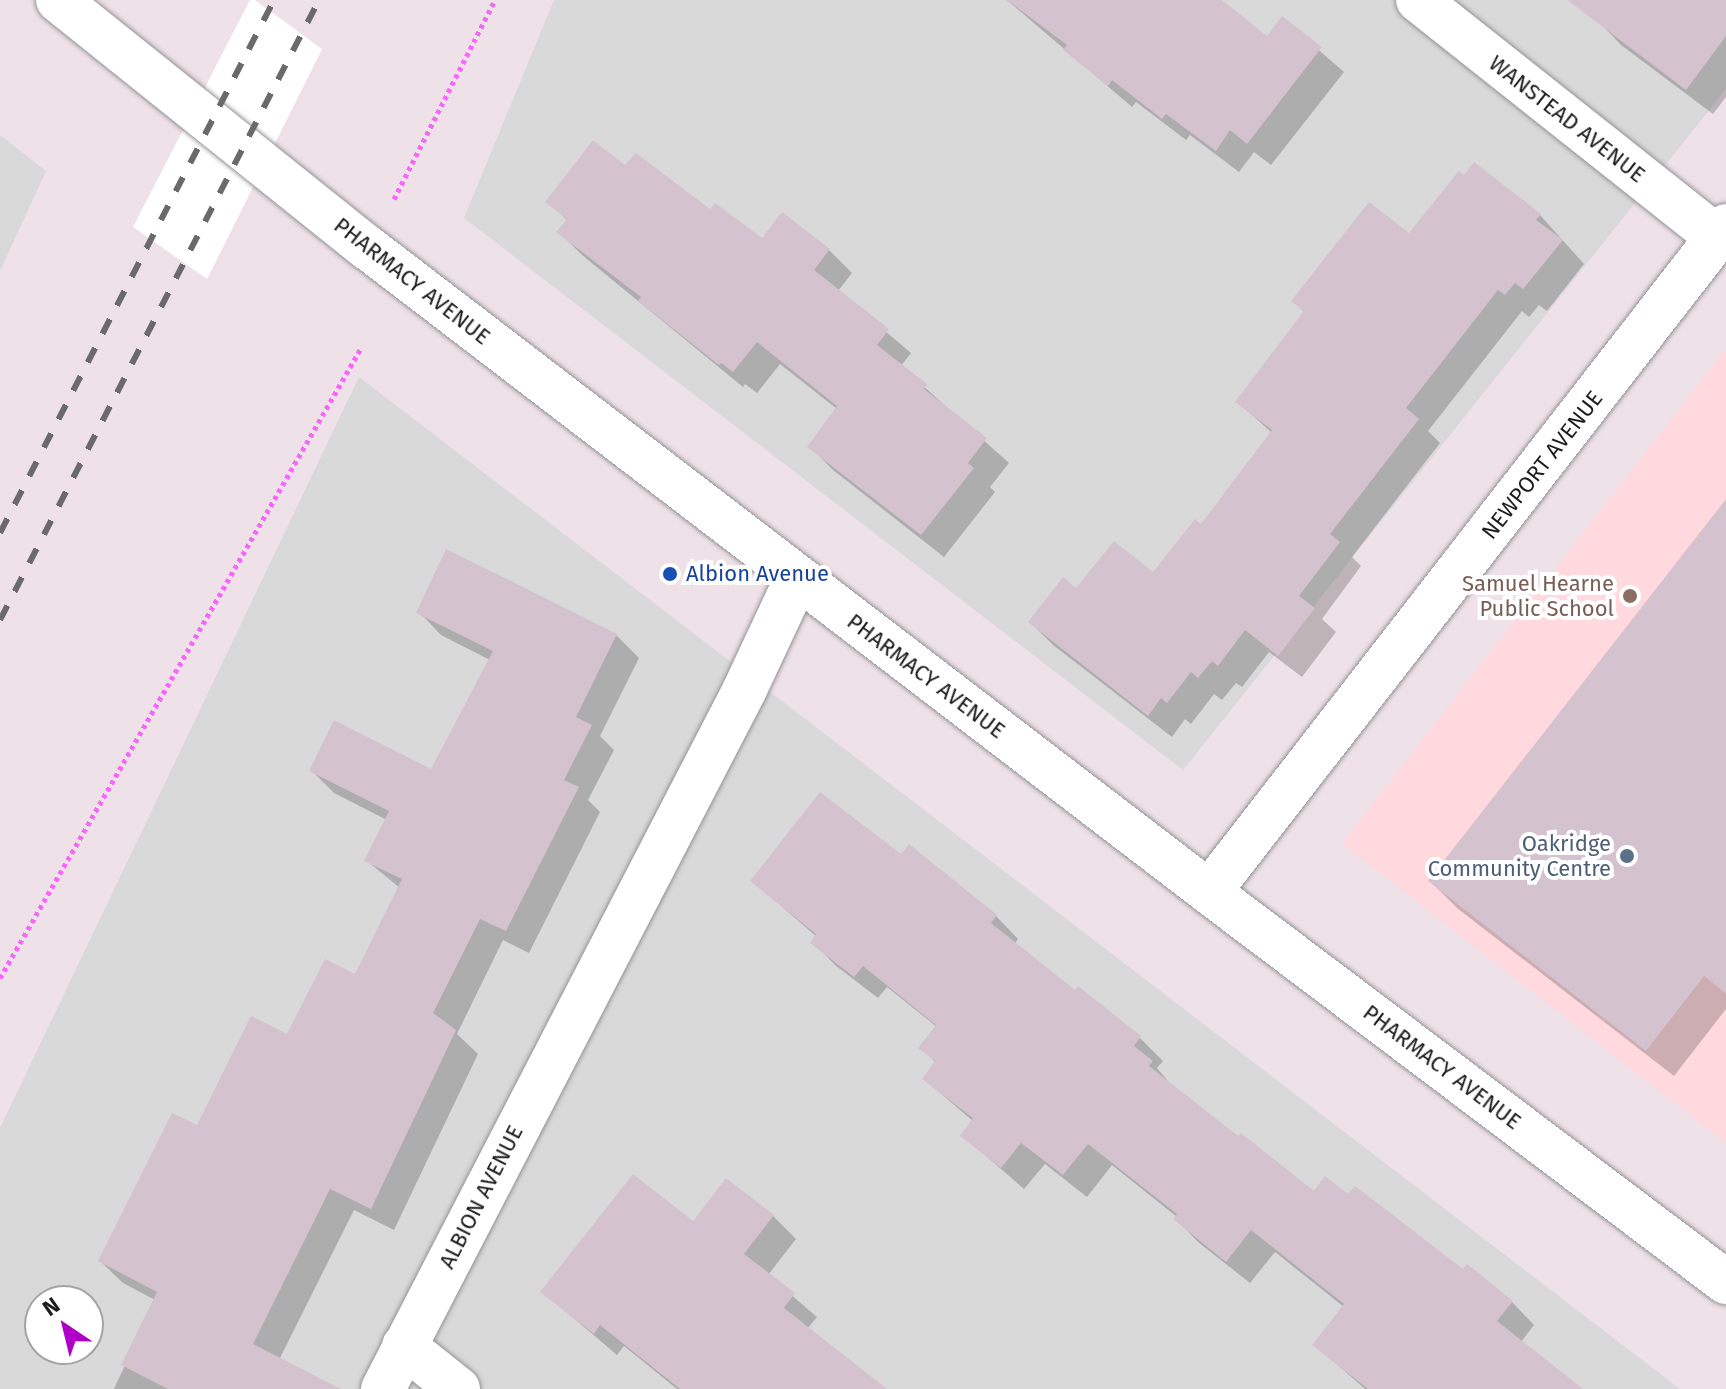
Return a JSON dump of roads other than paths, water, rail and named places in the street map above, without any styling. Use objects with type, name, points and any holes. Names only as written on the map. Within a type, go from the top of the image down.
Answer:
[{"type":"street","name":"PHARMACY AVENUE","points":[[58,0],[368,248],[797,578],[1209,892],[1721,1269]]},
{"type":"street","name":"WANSTEAD AVENUE","points":[[1418,0],[1722,232]]},
{"type":"street","name":"NEWPORT AVENUE","points":[[1209,892],[1722,232]]},
{"type":"street","name":"ALBION AVENUE","points":[[383,1389],[745,689],[797,578]]},
{"type":"street","points":[[404,1346],[458,1389]]},
{"type":"railway","points":[[0,533],[274,0]]},
{"type":"railway","points":[[0,620],[319,0]]},
{"type":"place","name":"Albion Avenue","points":[[670,574]]},
{"type":"place","name":"Samuel Hearne Public School","points":[[1630,596]]},
{"type":"place","name":"Oakridge Community Centre","points":[[1627,856]]}]
